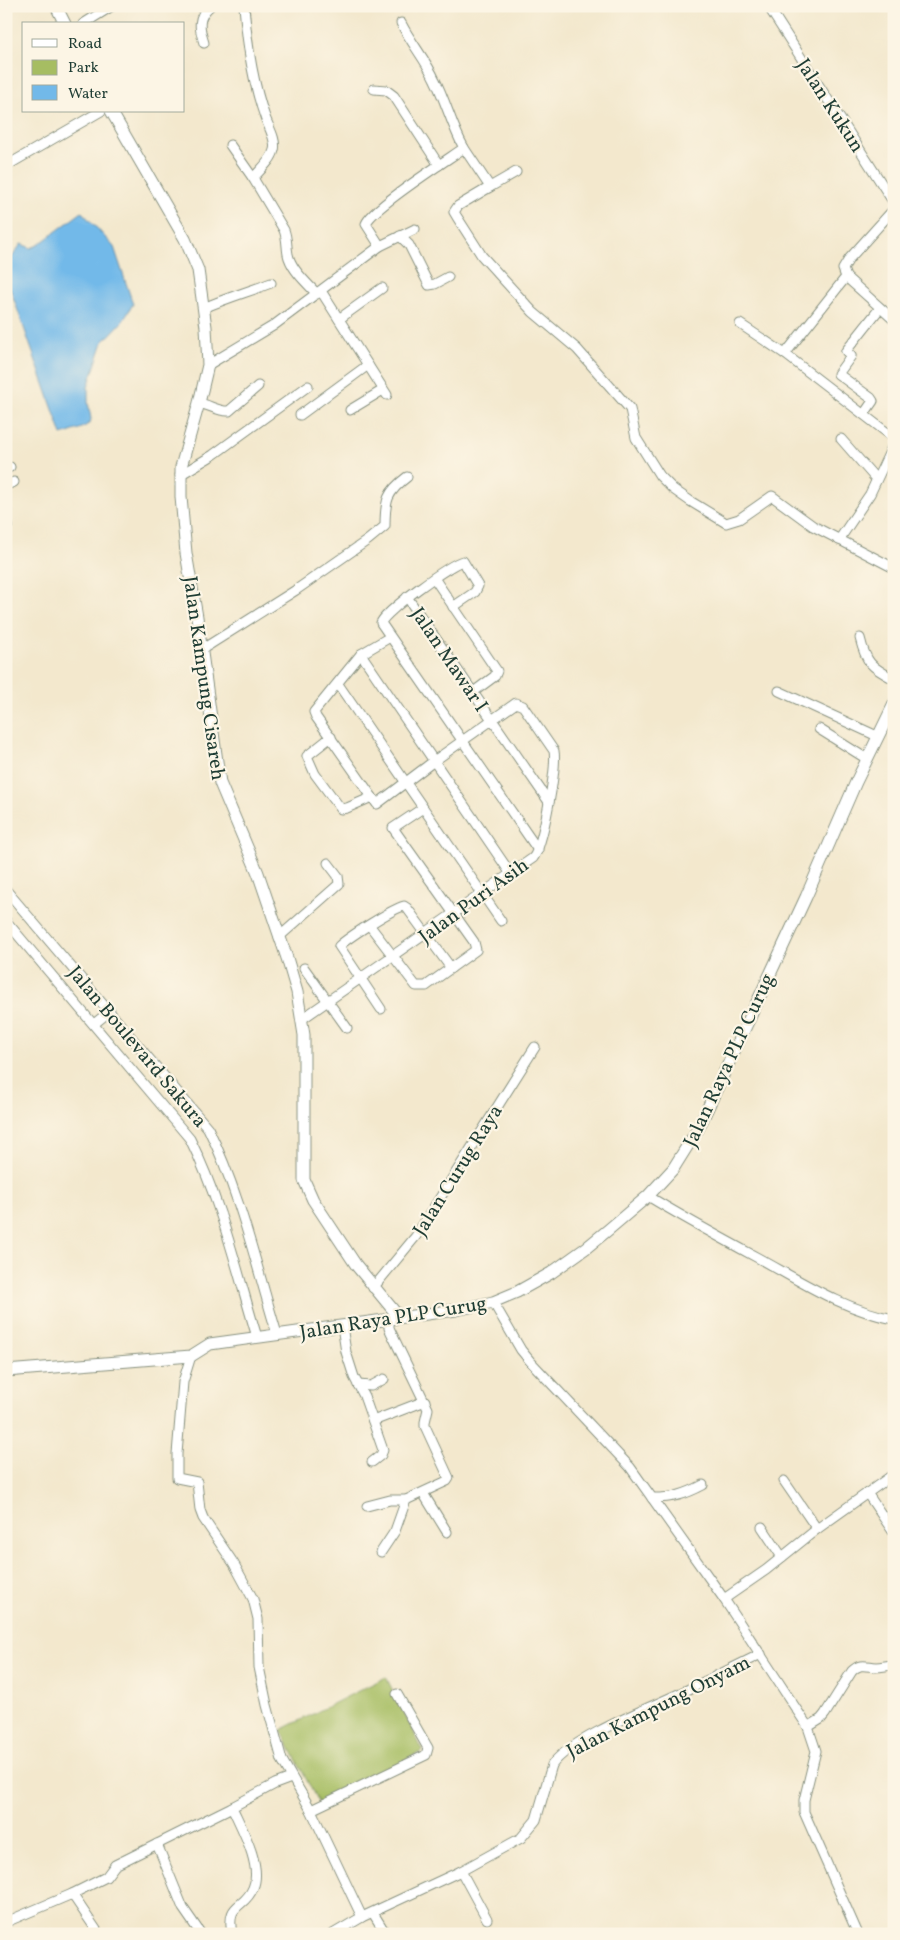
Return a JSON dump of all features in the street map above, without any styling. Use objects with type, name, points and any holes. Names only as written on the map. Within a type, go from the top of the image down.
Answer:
[{"type":"main road","points":[[56,6],[64,22]]},
{"type":"main road","name":"Jalan Kampung Cisareh","points":[[111,112],[192,255],[198,270],[204,308],[208,365],[180,475],[186,553],[202,650],[220,783],[258,873],[292,975],[302,1019],[304,1044],[304,1180],[312,1200],[356,1266],[394,1318]]},
{"type":"main road","name":"Jalan Raya PLP Curug","points":[[6,1371],[191,1356],[210,1344],[456,1310],[493,1302],[534,1283],[572,1258],[648,1196],[673,1170],[698,1129],[877,736],[894,704]]},
{"type":"street","points":[[86,22],[112,6]]},
{"type":"street","points":[[204,43],[199,24],[201,17],[210,6]]},
{"type":"street","points":[[244,6],[245,30],[255,82],[262,110],[274,142],[274,151],[254,178]]},
{"type":"street","name":"Jalan Kukun","points":[[768,6],[894,203]]},
{"type":"street","points":[[401,23],[431,72],[457,136],[490,187]]},
{"type":"street","points":[[374,89],[386,90],[394,96],[439,165]]},
{"type":"street","points":[[6,166],[99,112]]},
{"type":"street","points":[[230,145],[254,178],[284,230],[291,262],[319,292],[385,393],[350,410]]},
{"type":"street","points":[[380,246],[366,224],[367,220],[464,148]]},
{"type":"street","points":[[516,172],[458,206],[454,212],[456,218],[482,256],[533,312],[577,349],[630,409],[636,438],[660,476],[690,501],[726,523],[739,519],[772,496],[813,526],[894,568]]},
{"type":"street","points":[[894,209],[842,269],[846,277],[894,320]]},
{"type":"street","points":[[208,365],[273,326],[380,246],[414,229]]},
{"type":"street","points":[[400,236],[409,245],[429,285],[448,277]]},
{"type":"street","points":[[785,354],[846,277]]},
{"type":"street","points":[[204,308],[236,294],[271,283]]},
{"type":"street","points":[[338,319],[382,288]]},
{"type":"street","points":[[864,414],[873,401],[838,374],[852,356],[846,351],[880,308]]},
{"type":"street","points":[[740,324],[785,354],[894,438]]},
{"type":"street","points":[[300,414],[368,365]]},
{"type":"street","points":[[199,403],[229,411],[258,386]]},
{"type":"street","points":[[180,475],[213,455],[308,386]]},
{"type":"street","points":[[841,439],[876,479]]},
{"type":"street","points":[[839,540],[870,494],[894,443]]},
{"type":"street","points":[[202,650],[296,590],[385,526],[384,505],[388,495],[396,485],[407,477]]},
{"type":"street","points":[[453,607],[475,592],[478,586],[465,563],[461,561],[407,597],[381,620],[390,637],[538,850]]},
{"type":"street","points":[[434,578],[497,671],[495,676],[472,693]]},
{"type":"street","name":"Jalan Mawar I","points":[[407,597],[549,802]]},
{"type":"street","points":[[375,801],[314,712],[361,654],[390,637]]},
{"type":"street","points":[[860,638],[864,655],[870,663],[894,679]]},
{"type":"street","points":[[361,654],[511,874]]},
{"type":"street","points":[[338,684],[501,921]]},
{"type":"street","points":[[779,691],[877,736]]},
{"type":"street","name":"Jalan Puri Asih","points":[[302,1019],[532,858],[538,850],[549,802],[554,751],[523,706],[516,703],[463,742],[375,801],[343,810],[315,774],[307,756],[330,737]]},
{"type":"street","points":[[819,729],[867,759]]},
{"type":"street","points":[[370,926],[416,986],[421,987],[476,950],[476,946],[394,828],[423,808]]},
{"type":"street","points":[[279,937],[339,884],[338,876],[328,863]]},
{"type":"street","name":"Jalan Boulevard Sakura","points":[[6,890],[208,1128],[233,1187],[277,1334]]},
{"type":"street","points":[[382,1009],[340,946],[398,908],[404,906],[411,911],[425,934],[451,968]]},
{"type":"street","name":"Jalan Boulevard Sakura","points":[[6,921],[190,1139],[202,1161],[213,1193],[257,1337]]},
{"type":"street","points":[[304,968],[347,1028]]},
{"type":"street","points":[[94,1024],[110,1011]]},
{"type":"street","name":"Jalan Curug Raya","points":[[373,1288],[416,1236],[535,1047]]},
{"type":"street","points":[[648,1196],[689,1221],[818,1292],[864,1312],[894,1320]]},
{"type":"street","points":[[493,1302],[526,1356],[630,1467],[724,1599],[808,1727],[816,1750],[804,1800],[804,1812],[858,1934]]},
{"type":"street","points":[[367,1506],[390,1500],[406,1500],[447,1481],[449,1478],[425,1426],[428,1410],[425,1401],[389,1328],[394,1318]]},
{"type":"street","points":[[342,1326],[346,1352],[383,1450],[381,1455],[372,1462]]},
{"type":"street","points":[[191,1356],[183,1382],[177,1478],[197,1482],[200,1510],[203,1518],[234,1564],[253,1599],[258,1619],[260,1667],[267,1705],[282,1760],[311,1810],[362,1917]]},
{"type":"street","points":[[358,1385],[371,1386],[384,1379]]},
{"type":"street","points":[[373,1421],[425,1401]]},
{"type":"street","points":[[724,1599],[894,1474]]},
{"type":"street","points":[[784,1482],[818,1529]]},
{"type":"street","points":[[652,1498],[672,1498],[688,1493],[703,1485]]},
{"type":"street","points":[[423,1493],[446,1532]]},
{"type":"street","points":[[867,1493],[894,1534]]},
{"type":"street","points":[[381,1552],[395,1531],[406,1500]]},
{"type":"street","points":[[762,1527],[782,1557]]},
{"type":"street","name":"Jalan Kampung Onyam","points":[[332,1934],[362,1917],[510,1846],[521,1838],[536,1820],[552,1765],[567,1750],[604,1730],[761,1654]]},
{"type":"street","points":[[808,1727],[821,1720],[826,1714],[857,1666],[862,1664],[876,1667],[894,1665]]},
{"type":"street","points":[[311,1810],[426,1755],[428,1748],[397,1694]]},
{"type":"street","points":[[6,1922],[72,1894],[106,1876],[115,1865],[275,1784],[291,1778]]},
{"type":"street","points":[[232,1807],[252,1852],[255,1879],[252,1891],[233,1910],[230,1920],[232,1934]]},
{"type":"street","points":[[157,1844],[183,1908],[202,1934]]},
{"type":"street","points":[[461,1870],[487,1919]]},
{"type":"street","points":[[72,1894],[99,1934]]},
{"type":"street","points":[[373,1913],[386,1934]]},
{"type":"green space","points":[[386,1677],[423,1751],[319,1804],[281,1730]]},
{"type":"water","points":[[82,212],[114,247],[133,304],[123,321],[103,342],[88,387],[90,423],[62,435],[6,277],[6,266],[21,244],[31,248],[38,245]]}]
